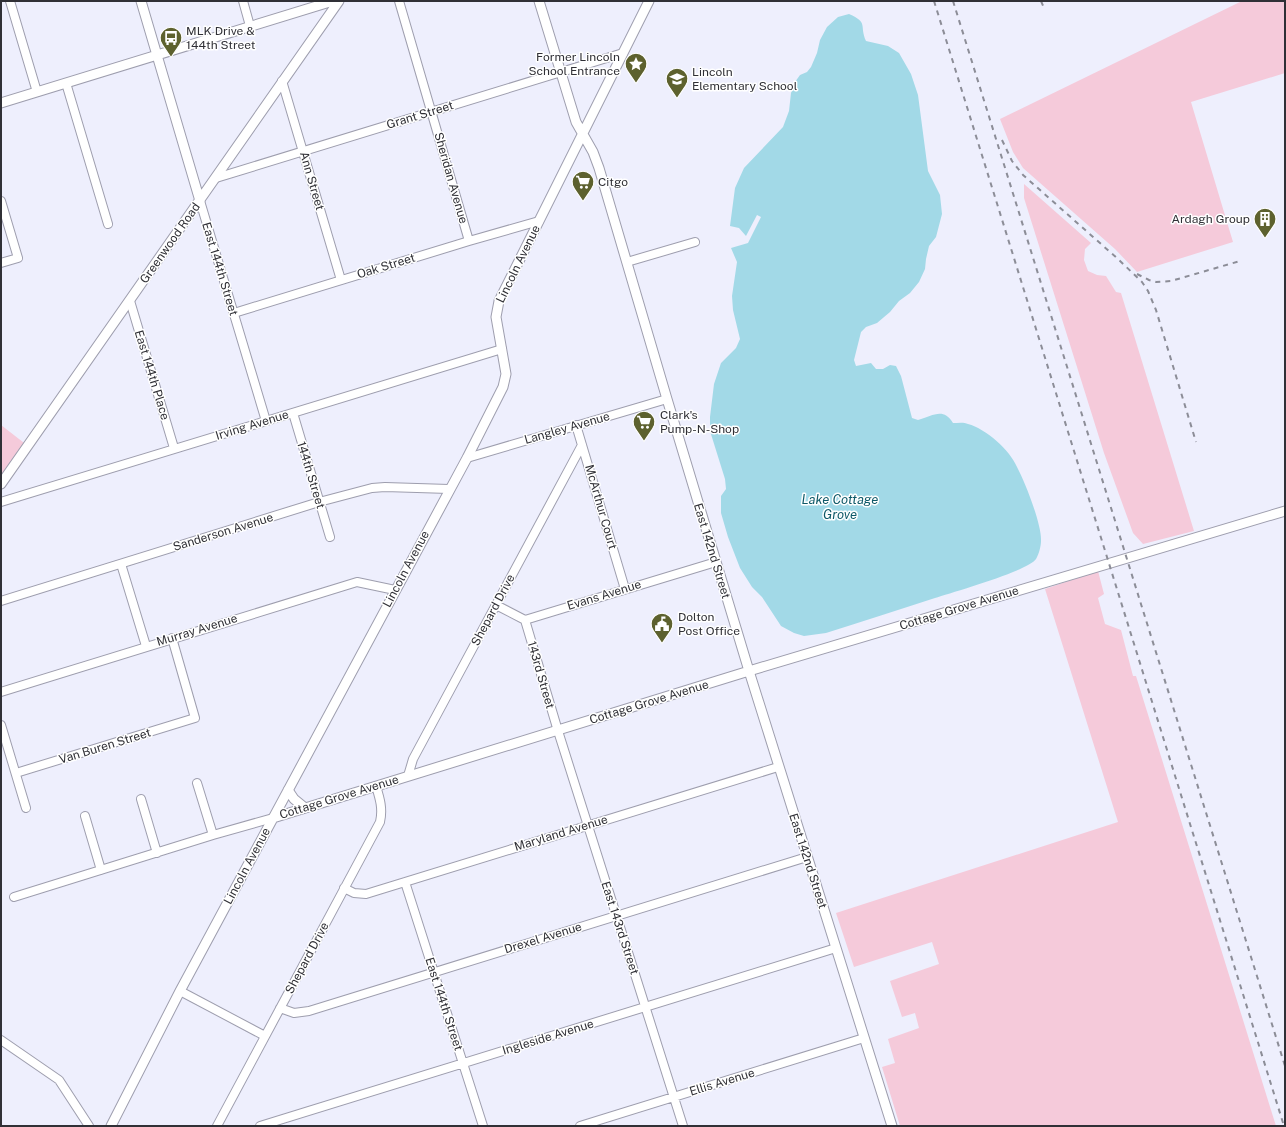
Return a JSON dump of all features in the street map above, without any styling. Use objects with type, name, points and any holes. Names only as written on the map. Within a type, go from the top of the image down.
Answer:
[{"type":"street","points":[[10,1],[37,92]]},
{"type":"street","name":"East 144th Street","points":[[141,1],[266,421]]},
{"type":"street","points":[[1,103],[333,1]]},
{"type":"street","name":"Greenwood Road","points":[[1,484],[339,1]]},
{"type":"street","name":"Sheridan Avenue","points":[[399,1],[469,241]]},
{"type":"street","name":"East 142nd Street","points":[[539,1],[576,122],[594,152],[666,399],[778,767],[892,1126]]},
{"type":"street","name":"Lincoln Avenue","points":[[111,1126],[180,991],[498,398],[505,381],[505,367],[496,317],[499,301],[649,1]]},
{"type":"street","points":[[244,2],[250,26]]},
{"type":"street","name":"Grant Street","points":[[216,178],[623,53]]},
{"type":"street","name":"Ann Street","points":[[282,81],[341,280]]},
{"type":"street","points":[[66,83],[108,224]]},
{"type":"street","points":[[1,201],[18,258],[1,263]]},
{"type":"street","name":"Oak Street","points":[[234,313],[539,221]]},
{"type":"street","points":[[627,262],[695,242]]},
{"type":"street","name":"East 144th Place","points":[[130,301],[174,448]]},
{"type":"street","name":"Irving Avenue","points":[[1,502],[502,349]]},
{"type":"street","name":"Langley Avenue","points":[[467,458],[666,399]]},
{"type":"street","name":"144th Street","points":[[293,413],[330,538]]},
{"type":"street","name":"McArthur Court","points":[[576,425],[625,589]]},
{"type":"street","name":"Shepard Drive","points":[[408,776],[413,759],[582,445]]},
{"type":"street","name":"Sanderson Avenue","points":[[1,600],[320,502],[372,488],[449,489]]},
{"type":"street","name":"Cottage Grove Avenue","points":[[14,897],[157,852],[558,731],[749,671],[1285,511]]},
{"type":"street","name":"Evans Avenue","points":[[525,620],[716,562]]},
{"type":"street","points":[[121,564],[146,646]]},
{"type":"street","name":"Murray Avenue","points":[[1,692],[357,582],[395,590]]},
{"type":"street","points":[[496,605],[525,620]]},
{"type":"street","name":"143rd Street","points":[[525,620],[558,731]]},
{"type":"street","name":"Van Buren Street","points":[[16,773],[195,718],[172,638]]},
{"type":"street","points":[[1,726],[26,808]]},
{"type":"street","name":"East 143rd Street","points":[[558,731],[683,1126]]},
{"type":"street","name":"Maryland Avenue","points":[[344,888],[354,893],[366,894],[778,767]]},
{"type":"street","points":[[197,783],[213,835]]},
{"type":"street","name":"Shepard Drive","points":[[217,1126],[380,822],[382,807],[376,786]]},
{"type":"street","points":[[288,790],[294,799],[305,808]]},
{"type":"street","points":[[141,799],[157,852]]},
{"type":"street","points":[[84,816],[100,870]]},
{"type":"street","name":"Drexel Avenue","points":[[280,1008],[289,1012],[301,1013],[807,857]]},
{"type":"street","name":"East 144th Street","points":[[405,882],[482,1126]]},
{"type":"street","name":"Ingleside Avenue","points":[[260,1126],[282,1123],[463,1063],[836,948]]},
{"type":"street","points":[[180,991],[265,1036]]},
{"type":"street","name":"Ellis Avenue","points":[[580,1126],[864,1038]]},
{"type":"street","points":[[1,1040],[59,1080],[89,1126]]},
{"type":"shaded area","points":[[1242,1],[1285,1],[1285,73],[1191,102],[1233,242],[1137,272],[1115,249],[1023,168],[1013,152],[1000,119]]},
{"type":"shaded area","points":[[1024,184],[1091,243],[1085,249],[1084,260],[1088,271],[1097,275],[1106,276],[1116,292],[1121,293],[1194,531],[1143,544],[1133,533],[1104,453],[1024,198]]},
{"type":"shaded area","points":[[1,425],[28,446],[1,485]]},
{"type":"shaded area","points":[[1098,571],[1104,594],[1098,598],[1105,624],[1121,630],[1133,676],[1136,676],[1276,1126],[900,1126],[882,1067],[895,1063],[888,1039],[919,1028],[915,1013],[902,1017],[890,981],[939,964],[932,942],[854,967],[836,913],[1118,822],[1045,589]]},
{"type":"water","name":"Lake Cottage Grove","points":[[849,14],[861,22],[866,41],[888,46],[899,53],[911,74],[918,95],[928,171],[940,195],[942,214],[936,237],[929,246],[925,269],[919,282],[890,312],[877,323],[866,327],[861,332],[854,360],[856,366],[871,363],[876,369],[883,369],[890,365],[896,366],[901,376],[912,418],[918,420],[937,414],[945,415],[953,423],[966,423],[982,430],[997,441],[1014,460],[1036,515],[1041,534],[1041,543],[1036,559],[1030,564],[1005,575],[826,633],[804,636],[794,633],[781,626],[762,597],[752,587],[740,568],[728,537],[721,513],[721,496],[726,489],[725,479],[710,431],[710,417],[714,384],[721,363],[736,348],[740,339],[733,310],[732,296],[737,262],[731,248],[748,243],[761,217],[757,215],[746,236],[739,228],[730,226],[735,188],[744,168],[783,127],[789,111],[791,93],[795,82],[800,75],[807,72],[811,67],[817,53],[820,40],[827,27],[838,17]]},
{"type":"railway","points":[[934,1],[1284,1126]]},
{"type":"railway","points":[[953,1],[1285,1066]]},
{"type":"railway","points":[[1041,1],[1044,8]]},
{"type":"railway","points":[[1002,140],[1012,161],[1023,175],[1118,259],[1142,282],[1148,291],[1156,310],[1196,442]]},
{"type":"railway","points":[[1137,274],[1156,282],[1171,281],[1240,261]]},
{"type":"place","name":"MLK Drive & 144th Street","points":[[171,58]]},
{"type":"place","name":"Former Lincoln School Entrance","points":[[636,84]]},
{"type":"place","name":"Lincoln Elementary School","points":[[677,98]]},
{"type":"place","name":"Citgo","points":[[583,202]]},
{"type":"place","name":"Ardagh Group","points":[[1265,238]]},
{"type":"place","name":"Clark's Pump-N-Shop","points":[[644,442]]},
{"type":"place","name":"Dolton Post Office","points":[[662,644]]}]
